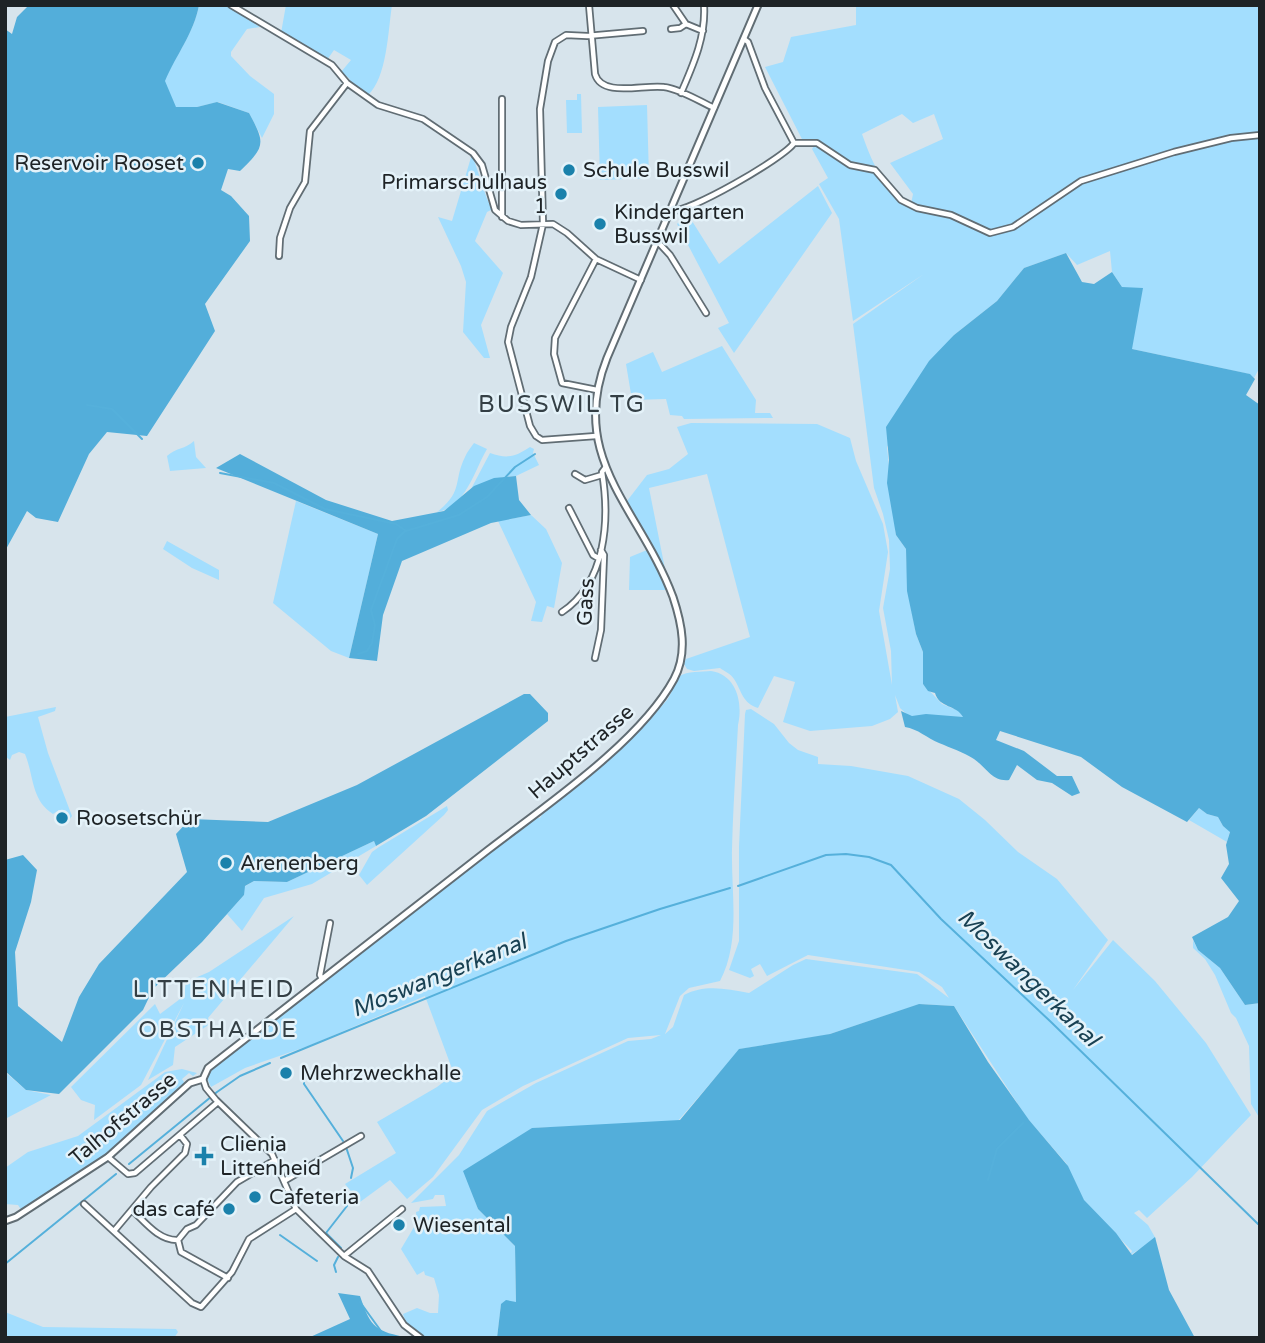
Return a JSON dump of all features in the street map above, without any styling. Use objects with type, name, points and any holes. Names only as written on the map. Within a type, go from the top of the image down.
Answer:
[{"type":"street","points":[[231,5],[332,65],[347,83],[378,105],[413,115],[432,124],[473,153],[482,165],[491,201],[502,217],[520,225],[553,224],[596,259],[640,279]]},
{"type":"street","points":[[589,5],[595,74],[599,83],[603,86],[663,86],[714,108]]},
{"type":"street","points":[[673,5],[685,24],[703,32]]},
{"type":"street","points":[[681,93],[698,52],[703,32],[704,5]]},
{"type":"street","name":"Hauptstrasse","points":[[203,1079],[208,1068],[591,770],[642,722],[674,679],[683,646],[675,605],[658,564],[604,472],[594,416],[597,390],[604,365],[758,5]]},
{"type":"street","points":[[671,29],[685,24]]},
{"type":"street","points":[[596,436],[542,440],[536,436],[530,426],[510,358],[509,335],[531,277],[543,224],[540,109],[548,61],[555,42],[562,36],[643,31]]},
{"type":"street","points":[[744,39],[748,42],[765,88],[794,143]]},
{"type":"street","points":[[279,256],[280,238],[286,218],[305,182],[310,131],[347,83]]},
{"type":"street","points":[[502,99],[502,217]]},
{"type":"street","points":[[670,211],[679,211],[708,199],[777,159],[794,143],[817,143],[850,165],[876,170],[901,200],[917,208],[951,215],[990,233],[1013,227],[1081,181],[1174,152],[1231,138],[1260,135]]},
{"type":"street","points":[[657,241],[670,255],[706,313]]},
{"type":"street","points":[[596,259],[559,330],[554,348],[562,383],[597,390]]},
{"type":"street","points":[[562,612],[581,597],[601,550],[606,519],[604,472],[585,480],[575,474]]},
{"type":"street","points":[[569,508],[593,555],[598,558]]},
{"type":"street","name":"Gass","points":[[595,658],[601,618],[604,555],[601,550]]},
{"type":"street","points":[[322,979],[320,975],[330,923]]},
{"type":"street","points":[[203,1079],[208,1092],[269,1151],[296,1209],[344,1256],[368,1271],[404,1325],[421,1338]]},
{"type":"street","name":"Talhofstrasse","points":[[5,1221],[16,1217],[108,1157],[190,1083],[203,1079]]},
{"type":"street","points":[[108,1157],[128,1174],[135,1173],[217,1101]]},
{"type":"street","points":[[114,1231],[151,1187],[185,1153],[187,1144],[180,1135]]},
{"type":"street","points":[[284,1181],[361,1136]]},
{"type":"street","points":[[178,1240],[237,1182],[275,1160]]},
{"type":"street","points":[[85,1204],[196,1305],[203,1306],[228,1278],[249,1239],[296,1209]]},
{"type":"street","points":[[344,1256],[402,1209]]},
{"type":"street","points":[[132,1210],[161,1236],[178,1240]]},
{"type":"street","points":[[178,1240],[181,1252],[228,1278]]},
{"type":"shaded area","points":[[29,5],[199,5],[189,34],[165,81],[176,107],[197,107],[217,102],[249,113],[258,131],[260,144],[255,156],[240,171],[228,169],[221,190],[231,196],[249,216],[250,241],[205,304],[215,331],[147,436],[107,432],[89,454],[58,522],[36,518],[27,511],[5,551],[5,29],[12,34],[17,17]]},
{"type":"shaded area","points":[[199,5],[226,5],[260,27],[247,29],[231,56],[250,76],[274,94],[274,114],[262,138],[249,113],[218,102],[176,108],[164,81],[189,34]]},
{"type":"shaded area","points":[[286,5],[392,5],[383,66],[368,95],[348,81],[350,79],[341,72],[351,60],[334,50],[327,60],[281,33]]},
{"type":"shaded area","points":[[856,5],[1260,5],[1260,367],[1254,378],[1249,374],[1132,349],[1122,287],[1112,272],[1110,251],[1077,265],[1066,253],[1024,268],[997,301],[954,335],[887,447],[896,535],[906,549],[908,591],[916,634],[923,652],[923,684],[942,704],[959,711],[965,719],[910,717],[900,708],[895,695],[898,712],[890,719],[872,726],[810,731],[783,722],[795,682],[774,676],[758,708],[745,700],[733,677],[720,668],[694,671],[687,669],[684,664],[686,659],[750,637],[707,474],[649,488],[666,574],[627,501],[647,475],[669,469],[688,454],[677,427],[691,423],[817,424],[850,438],[856,461],[883,524],[888,552],[879,611],[892,685],[891,651],[883,608],[890,569],[889,540],[874,488],[853,324],[924,274],[853,321],[839,219],[819,184],[828,178],[812,149],[816,143],[804,143],[765,67],[783,62],[791,37],[856,25]],"holes":[[[902,114],[913,123],[934,114],[943,139],[890,163],[913,194],[911,204],[880,174],[862,134]]]},
{"type":"shaded area","points":[[577,94],[581,94],[582,133],[567,133],[566,100],[577,100]]},
{"type":"shaded area","points":[[647,105],[649,178],[600,180],[598,107]]},
{"type":"shaded area","points":[[472,154],[493,209],[487,212],[475,241],[503,273],[481,325],[490,358],[484,358],[463,332],[466,282],[438,217],[452,221]]},
{"type":"shaded area","points":[[818,186],[832,213],[734,353],[718,328],[729,323],[677,224],[687,213],[719,264]]},
{"type":"shaded area","points":[[1066,253],[1082,282],[1094,284],[1112,272],[1122,287],[1143,288],[1132,349],[1250,374],[1255,379],[1246,395],[1260,405],[1260,1003],[1245,1005],[1220,968],[1198,950],[1192,937],[1228,917],[1239,901],[1221,878],[1229,864],[1226,845],[1230,832],[1218,817],[1199,808],[1187,822],[1122,787],[1081,757],[1000,731],[996,740],[1024,751],[1057,776],[1072,776],[1080,793],[1072,796],[1052,783],[1037,780],[1017,765],[1009,780],[998,779],[970,757],[905,727],[901,711],[912,716],[926,714],[963,717],[957,710],[940,701],[935,693],[928,691],[923,684],[923,652],[916,634],[907,591],[906,549],[896,535],[887,483],[889,460],[886,427],[929,361],[954,335],[997,301],[1024,268]]},
{"type":"shaded area","points":[[722,346],[756,400],[755,413],[770,413],[773,418],[684,419],[682,416],[670,415],[666,399],[632,400],[626,364],[653,352],[662,372]]},
{"type":"shaded area","points":[[194,441],[196,457],[206,468],[170,471],[167,456]]},
{"type":"shaded area","points":[[474,443],[487,449],[468,487],[455,503],[437,512],[455,492],[461,465]]},
{"type":"shaded area","points":[[530,447],[534,449],[533,453],[539,465],[516,476],[503,477],[471,489],[490,453],[511,456]]},
{"type":"shaded area","points":[[240,454],[326,500],[392,521],[444,511],[474,486],[494,478],[516,476],[519,500],[531,515],[491,523],[402,561],[383,615],[377,661],[349,658],[378,534],[216,468]]},
{"type":"shaded area","points":[[296,501],[378,534],[349,658],[331,651],[273,603]]},
{"type":"shaded area","points":[[531,515],[546,529],[562,563],[554,608],[547,606],[542,622],[531,621],[536,602],[498,521]]},
{"type":"shaded area","points":[[167,541],[219,570],[219,580],[192,568],[163,549]]},
{"type":"shaded area","points":[[647,550],[667,590],[629,590],[630,557]]},
{"type":"shaded area","points":[[711,671],[727,678],[732,684],[740,708],[732,833],[734,916],[731,950],[720,981],[689,988],[680,996],[665,1034],[673,1027],[684,995],[708,988],[749,993],[806,959],[917,974],[949,998],[942,987],[919,972],[808,955],[767,976],[760,964],[751,969],[754,976],[750,978],[729,970],[739,941],[739,847],[745,714],[746,710],[751,709],[774,724],[798,750],[818,757],[818,764],[851,766],[908,776],[959,799],[985,820],[1018,852],[1057,879],[1108,940],[1073,990],[1113,940],[1155,981],[1206,1043],[1251,1115],[1192,1177],[1147,1218],[1139,1210],[1134,1213],[1148,1225],[1156,1239],[1130,1255],[1132,1251],[1084,1201],[1066,1163],[1027,1118],[954,1006],[920,1004],[827,1035],[740,1049],[677,1122],[533,1128],[464,1171],[478,1209],[515,1246],[516,1303],[501,1304],[497,1338],[424,1338],[411,1328],[403,1314],[417,1308],[438,1313],[439,1295],[434,1278],[425,1275],[424,1271],[417,1275],[401,1249],[417,1222],[416,1212],[420,1207],[446,1206],[444,1195],[435,1195],[433,1199],[411,1203],[459,1155],[487,1111],[536,1083],[628,1041],[651,1039],[661,1035],[628,1038],[523,1086],[482,1110],[433,1177],[407,1199],[390,1180],[360,1202],[345,1184],[396,1153],[377,1122],[454,1074],[425,996],[311,1045],[245,1068],[211,1087],[207,1078],[212,1068],[309,991],[535,818],[540,818],[593,774],[653,716],[667,700],[680,676],[690,672]]},
{"type":"shaded area","points":[[524,694],[530,694],[548,713],[548,721],[426,816],[376,846],[374,841],[287,882],[254,881],[245,886],[244,895],[202,942],[153,989],[143,1010],[59,1094],[26,1090],[5,1071],[5,860],[23,855],[37,870],[31,902],[15,952],[18,1006],[62,1042],[79,997],[99,964],[187,872],[176,834],[190,819],[268,822],[357,785]]},
{"type":"shaded area","points":[[56,707],[55,711],[38,717],[48,753],[72,816],[70,819],[59,810],[53,814],[41,802],[25,754],[19,752],[12,755],[10,760],[5,756],[5,717]]},
{"type":"shaded area","points":[[447,806],[448,810],[444,815],[367,885],[359,875],[372,852]]},
{"type":"shaded area","points":[[1199,808],[1218,817],[1230,831],[1227,842],[1189,820]]},
{"type":"shaded area","points":[[374,841],[376,846],[312,884],[264,898],[242,931],[227,914],[244,895],[244,887],[254,881],[287,882]]},
{"type":"shaded area","points":[[294,916],[208,1018],[210,1024],[175,1047],[173,1065],[148,1080],[184,1003],[141,1085],[94,1120],[95,1105],[81,1100],[71,1087],[155,1004],[160,1014],[184,996],[186,982],[209,972]]},
{"type":"shaded area","points":[[1193,940],[1198,950],[1220,968],[1245,1005],[1260,1003],[1260,1119],[1251,1104],[1249,1046],[1215,975],[1205,959],[1193,948]]},
{"type":"shaded area","points":[[919,1004],[954,1006],[988,1062],[1029,1120],[1068,1166],[1084,1200],[1116,1233],[1132,1255],[1155,1237],[1169,1290],[1195,1338],[497,1338],[501,1304],[506,1300],[516,1302],[515,1246],[478,1209],[463,1171],[532,1128],[680,1120],[739,1049],[830,1034]]},
{"type":"shaded area","points":[[182,1069],[197,1073],[193,1076],[189,1073],[182,1079],[182,1088],[115,1149],[22,1211],[18,1205],[5,1204],[5,1168],[28,1152],[78,1136],[165,1072]]},
{"type":"shaded area","points":[[5,1072],[26,1090],[51,1095],[5,1119]]},
{"type":"shaded area","points":[[338,1293],[360,1296],[376,1327],[409,1338],[308,1338],[350,1319]]},
{"type":"shaded area","points":[[5,1312],[43,1327],[176,1329],[178,1332],[174,1338],[5,1338]]},
{"type":"waterway","points":[[87,405],[112,409],[142,439]]},
{"type":"waterway","points":[[220,473],[274,483],[325,509],[396,524],[406,531],[459,515],[487,497],[515,467],[535,454]]},
{"type":"waterway","points":[[358,654],[367,651],[372,643],[375,625],[371,610],[397,539],[405,531]]},
{"type":"waterway","name":"Moswangerkanal","points":[[738,886],[826,855],[869,857],[891,865],[941,919],[1258,1224]]},
{"type":"waterway","name":"Moswangerkanal","points":[[281,1058],[566,941],[730,888]]},
{"type":"waterway","points":[[129,1164],[217,1092],[240,1076],[270,1063]]},
{"type":"waterway","points":[[304,1069],[304,1084],[343,1141]]},
{"type":"waterway","points":[[988,1180],[997,1149],[1023,1123]]},
{"type":"waterway","points":[[346,1147],[353,1168],[351,1178]]},
{"type":"waterway","name":"Moswangerkanal","points":[[5,1264],[116,1174]]},
{"type":"waterway","points":[[341,1248],[326,1233],[347,1206],[347,1192]]},
{"type":"waterway","points":[[280,1235],[317,1261]]},
{"type":"waterway","points":[[336,1272],[334,1265],[338,1257]]},
{"type":"waterway","points":[[360,1302],[386,1338]]},
{"type":"place","name":"Reservoir Rooset","points":[[198,163]]},
{"type":"place","name":"Schule Busswil","points":[[569,170]]},
{"type":"place","name":"Primarschulhaus 1","points":[[561,194]]},
{"type":"place","name":"Kindergarten Busswil","points":[[600,224]]},
{"type":"place","name":"Roosetschür","points":[[62,818]]},
{"type":"place","name":"Arenenberg","points":[[226,863]]},
{"type":"place","name":"Mehrzweckhalle","points":[[286,1073]]},
{"type":"place","name":"Clienia Littenheid","points":[[204,1156]]},
{"type":"place","name":"Cafeteria","points":[[255,1197]]},
{"type":"place","name":"das café","points":[[229,1209]]},
{"type":"place","name":"Wiesental","points":[[399,1225]]},
{"type":"district","name":"BUSSWIL TG","points":[[562,404]]},
{"type":"district","name":"LITTENHEID","points":[[214,989]]},
{"type":"district","name":"OBSTHALDE","points":[[218,1030]]}]
